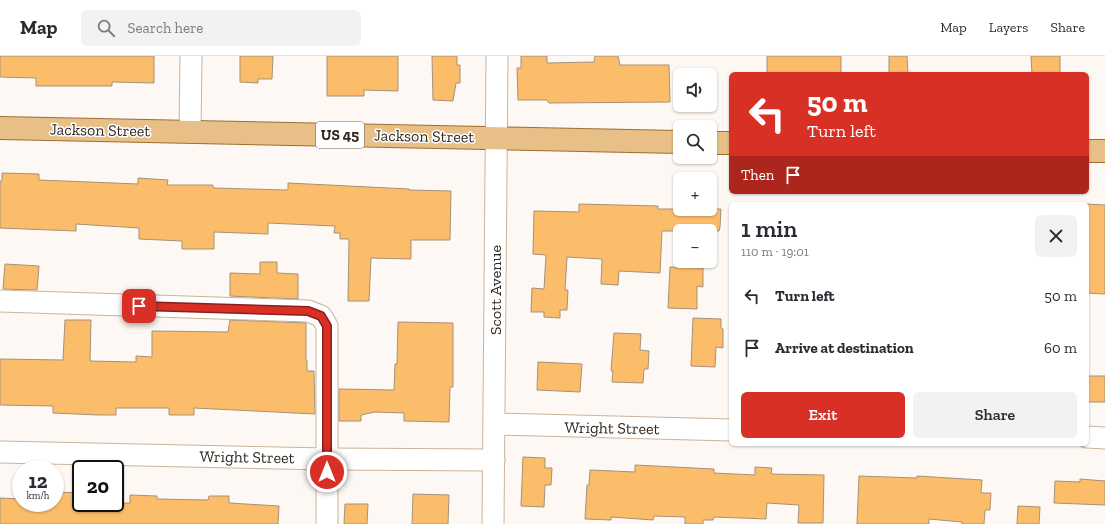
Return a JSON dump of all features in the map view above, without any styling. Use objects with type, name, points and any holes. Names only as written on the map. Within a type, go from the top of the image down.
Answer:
[{"type":"main road","name":"Jackson Street","points":[[0,128],[673,142]]},
{"type":"main road","points":[[717,143],[729,143]]},
{"type":"main road","points":[[1089,151],[1105,151]]},
{"type":"street","points":[[190,132],[191,56]]},
{"type":"street","name":"Scott Avenue","points":[[493,524],[497,56]]},
{"type":"street","points":[[0,301],[308,311],[321,316],[327,326],[327,524]]},
{"type":"street","name":"Wright Street","points":[[494,424],[729,430]]},
{"type":"street","points":[[1089,437],[1105,438]]},
{"type":"street","name":"Wright Street","points":[[0,452],[327,459],[494,460]]},
{"type":"building","points":[[0,56],[154,56],[154,83],[112,82],[112,86],[36,86],[36,78],[0,77]]},
{"type":"building","points":[[240,56],[273,56],[272,79],[258,79],[258,83],[240,82]]},
{"type":"building","points":[[327,56],[398,56],[398,91],[364,90],[364,96],[327,96]]},
{"type":"building","points":[[432,56],[457,56],[457,65],[460,65],[460,83],[456,83],[453,101],[433,100]]},
{"type":"building","points":[[521,56],[547,56],[547,63],[594,62],[595,56],[618,56],[620,65],[669,65],[670,102],[549,103],[547,100],[518,100],[517,68],[521,68]]},
{"type":"building","points":[[767,56],[841,56],[841,72],[767,72]]},
{"type":"building","points":[[889,56],[907,56],[908,72],[889,72]]},
{"type":"building","points":[[1031,56],[1060,56],[1060,72],[1032,72]]},
{"type":"building","points":[[2,173],[39,174],[39,180],[138,184],[138,178],[168,180],[167,185],[213,185],[213,188],[288,190],[288,183],[451,191],[450,240],[411,240],[411,259],[371,258],[369,301],[348,301],[349,239],[340,239],[340,233],[334,233],[335,226],[268,223],[268,234],[214,232],[214,249],[182,249],[182,241],[139,239],[139,228],[76,224],[76,231],[0,228],[0,181],[2,181]]},
{"type":"building","points":[[579,204],[658,206],[658,209],[673,209],[673,216],[717,216],[717,209],[721,209],[719,231],[717,231],[717,224],[673,224],[673,231],[662,231],[660,273],[619,271],[618,285],[601,284],[602,259],[567,257],[565,290],[568,290],[567,310],[560,310],[560,318],[544,317],[544,312],[531,312],[532,288],[544,289],[546,255],[533,254],[534,211],[579,212]]},
{"type":"building","points":[[1089,204],[1105,205],[1105,294],[1089,293]]},
{"type":"building","points":[[260,262],[277,262],[277,273],[298,274],[298,299],[230,296],[230,273],[260,274]]},
{"type":"building","points":[[5,264],[39,266],[37,290],[3,289]]},
{"type":"building","points":[[670,267],[703,268],[703,287],[697,286],[697,309],[668,308]]},
{"type":"building","points":[[693,318],[721,319],[721,328],[723,329],[723,348],[716,347],[715,367],[691,366]]},
{"type":"building","points":[[65,320],[91,320],[90,361],[136,362],[136,356],[152,357],[152,331],[228,332],[230,320],[306,323],[307,371],[314,371],[315,414],[194,408],[194,415],[169,415],[169,408],[116,408],[116,415],[98,415],[53,413],[53,406],[0,405],[0,359],[63,360]]},
{"type":"building","points":[[398,322],[453,323],[453,387],[450,387],[449,422],[404,421],[404,413],[375,412],[361,415],[361,421],[339,421],[339,389],[394,390],[395,364],[397,364]]},
{"type":"building","points":[[614,333],[641,334],[640,350],[649,351],[648,369],[644,369],[643,383],[612,382],[613,371],[611,371]]},
{"type":"building","points":[[538,362],[582,364],[580,392],[537,390]]},
{"type":"building","points":[[1089,376],[1105,376],[1105,402],[1089,402]]},
{"type":"building","points":[[523,457],[545,458],[545,468],[552,468],[551,485],[545,485],[544,507],[521,506]]},
{"type":"building","points":[[635,465],[714,469],[714,473],[755,475],[755,467],[772,468],[771,474],[824,475],[823,523],[798,523],[799,505],[767,503],[766,519],[714,517],[713,520],[703,520],[703,524],[685,524],[685,517],[654,516],[653,520],[611,517],[611,520],[585,519],[587,485],[589,485],[590,470],[635,472]]},
{"type":"building","points":[[859,476],[917,478],[917,476],[982,480],[981,493],[991,493],[990,510],[985,510],[984,524],[962,524],[962,522],[929,519],[929,524],[857,524]]},
{"type":"building","points":[[1080,479],[1105,481],[1105,505],[1054,503],[1055,481],[1080,482]]},
{"type":"building","points":[[64,492],[72,493],[72,512],[124,512],[124,503],[130,503],[130,495],[157,496],[157,499],[208,500],[209,496],[229,496],[229,503],[279,506],[278,524],[0,524],[0,498],[12,499],[12,512],[64,512]]},
{"type":"building","points":[[413,494],[449,495],[448,524],[412,524]]},
{"type":"building","points":[[345,504],[368,504],[367,524],[344,524]]},
{"type":"building","points":[[1018,506],[1040,507],[1039,524],[1017,524]]},
{"type":"route","points":[[139,306],[308,311],[321,316],[327,326],[327,472]]}]
